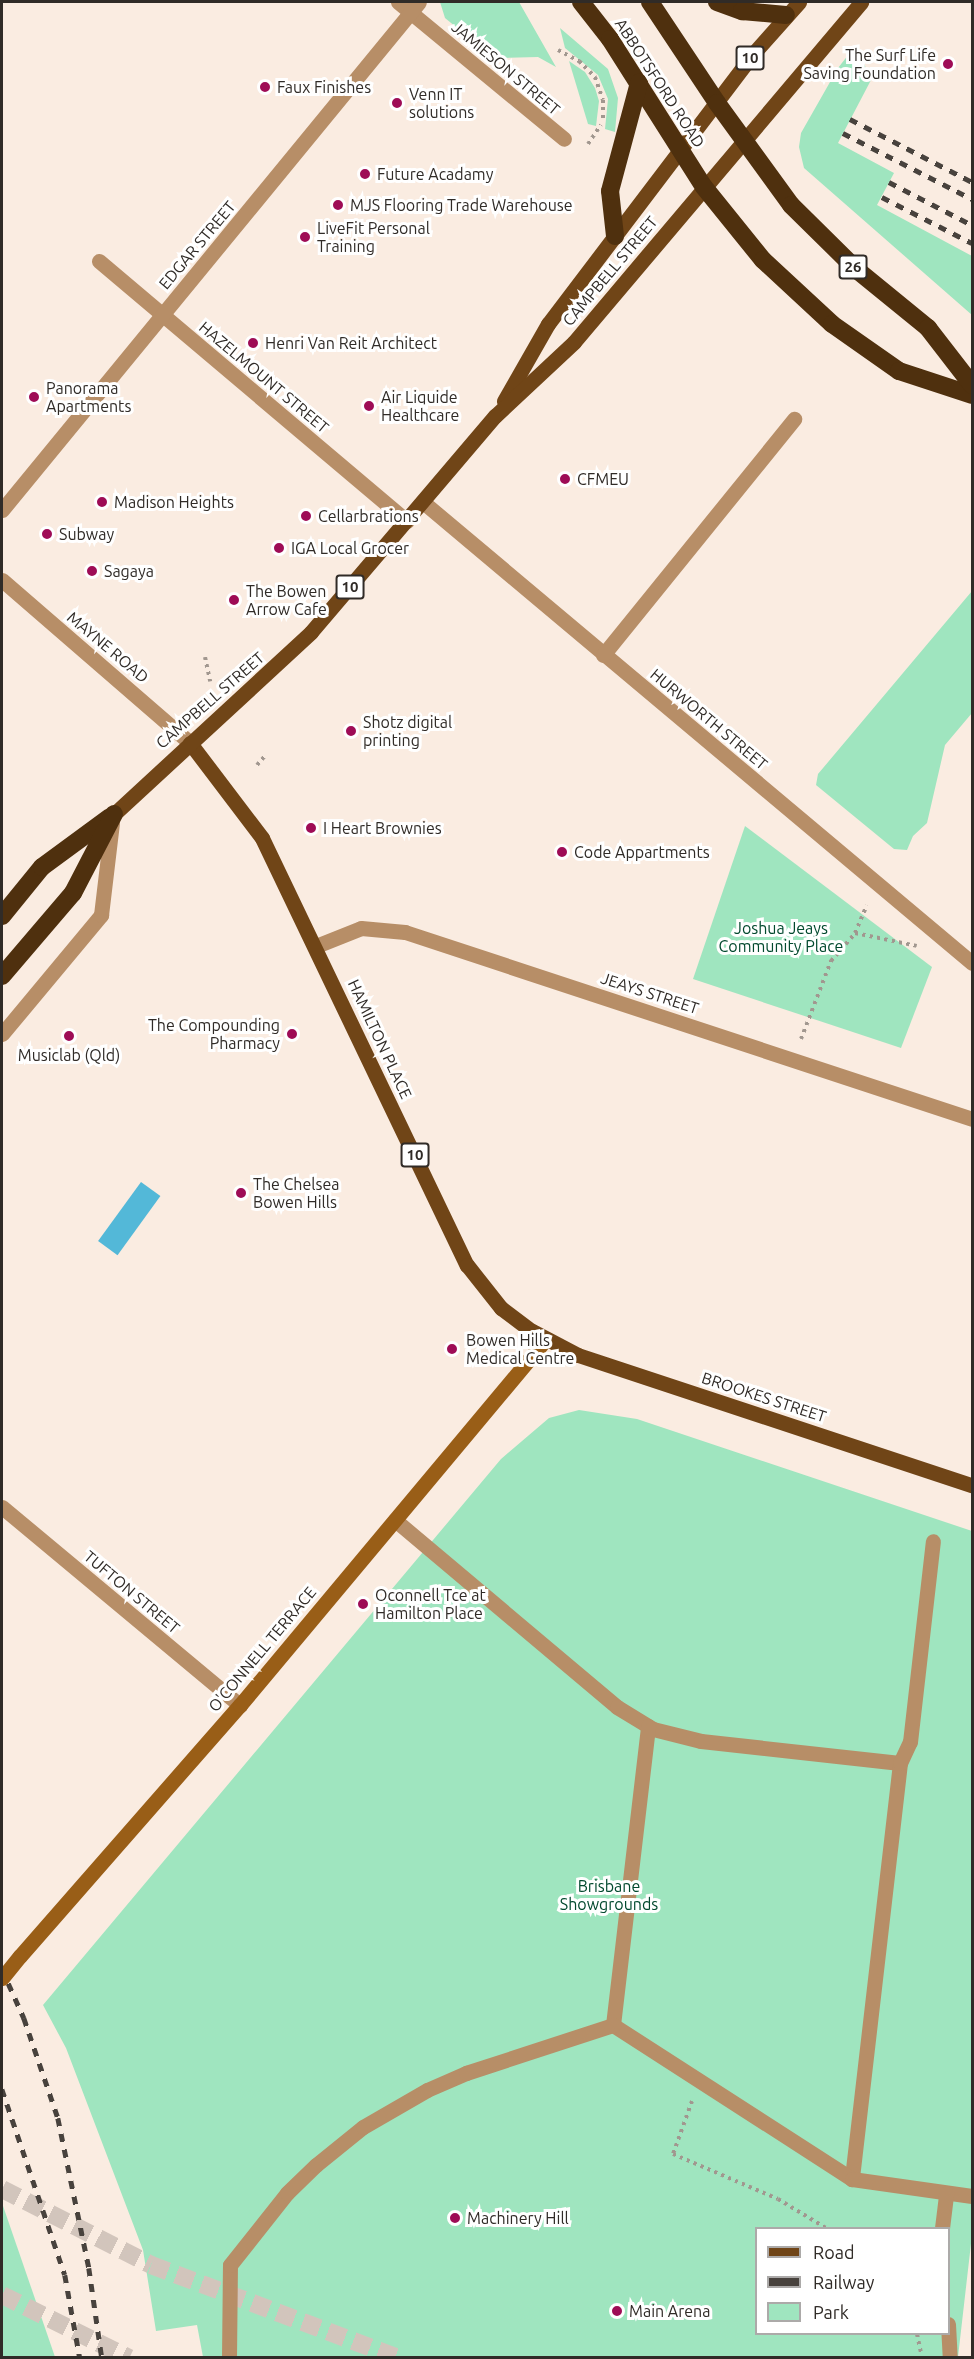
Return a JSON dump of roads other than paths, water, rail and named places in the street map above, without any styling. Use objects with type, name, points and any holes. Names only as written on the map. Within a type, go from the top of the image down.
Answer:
[{"type":"highway","name":"ABBOTSFORD ROAD","points":[[581,2],[639,83],[704,187],[763,260],[832,324],[899,371],[972,395]]},
{"type":"highway","name":"26","points":[[650,2],[743,140],[798,212],[856,270],[928,328],[972,385]]},
{"type":"highway","points":[[717,2],[742,11],[786,15]]},
{"type":"highway","points":[[615,236],[610,191],[639,83]]},
{"type":"highway","points":[[2,916],[42,867],[114,814]]},
{"type":"highway","points":[[2,976],[73,892],[114,814]]},
{"type":"main road","name":"10","points":[[680,150],[786,15],[799,2]]},
{"type":"main road","name":"10","points":[[743,140],[861,2]]},
{"type":"main road","name":"CAMPBELL STREET","points":[[114,814],[190,742],[291,653],[407,521],[495,416],[574,342],[743,140]]},
{"type":"main road","name":"CAMPBELL STREET","points":[[495,416],[548,324],[680,150]]},
{"type":"main road","name":"HAMILTON PLACE","points":[[190,742],[262,838],[316,946],[467,1265],[501,1308],[546,1339]]},
{"type":"main road","name":"BROOKES STREET","points":[[546,1339],[578,1355],[972,1485]]},
{"type":"main road","name":"O'CONNELL TERRACE","points":[[2,1978],[240,1705],[546,1339]]},
{"type":"street","name":"JAMIESON STREET","points":[[398,2],[415,7],[564,139]]},
{"type":"street","name":"EDGAR STREET","points":[[2,510],[415,7]]},
{"type":"street","name":"HAZELMOUNT STREET","points":[[99,261],[407,521]]},
{"type":"street","points":[[603,655],[794,419]]},
{"type":"street","name":"HURWORTH STREET","points":[[423,502],[972,963]]},
{"type":"street","name":"MAYNE ROAD","points":[[2,580],[190,742]]},
{"type":"street","points":[[2,1034],[101,915],[114,814]]},
{"type":"street","name":"JEAYS STREET","points":[[316,946],[361,928],[405,932],[972,1119]]},
{"type":"street","name":"TUFTON STREET","points":[[2,1507],[240,1705]]},
{"type":"street","points":[[395,1520],[617,1707],[648,1726],[701,1741],[900,1763]]},
{"type":"street","points":[[852,2179],[900,1763],[910,1742],[933,1541]]},
{"type":"street","points":[[614,2025],[648,1726]]},
{"type":"street","points":[[614,2025],[852,2179],[972,2196]]},
{"type":"street","points":[[230,2358],[230,2265],[287,2193],[316,2165],[363,2127],[427,2090],[465,2073],[614,2025]]},
{"type":"street","points":[[942,2227],[946,2193]]},
{"type":"street","points":[[949,2335],[950,2358]]},
{"type":"water","points":[[141,1182],[160,1196],[118,1255],[98,1241]]},
{"type":"tunnel","points":[[2,2189],[151,2265],[398,2358]]},
{"type":"tunnel","points":[[2,2295],[129,2358]]},
{"type":"railway","points":[[850,119],[972,182]]},
{"type":"railway","points":[[843,133],[972,199]]},
{"type":"railway","points":[[889,182],[972,225]]},
{"type":"railway","points":[[882,197],[972,243]]},
{"type":"railway","points":[[2,1969],[24,2018],[58,2118],[89,2268],[102,2358]]},
{"type":"railway","points":[[2,2089],[65,2275],[80,2358]]},
{"type":"place","name":"The Surf Life Saving Foundation","points":[[948,64]]},
{"type":"place","name":"Faux Finishes","points":[[265,87]]},
{"type":"place","name":"Venn IT solutions","points":[[397,103]]},
{"type":"place","name":"Future Acadamy","points":[[365,174]]},
{"type":"place","name":"MJS Flooring Trade Warehouse","points":[[338,205]]},
{"type":"place","name":"LiveFit Personal Training","points":[[305,237]]},
{"type":"place","name":"Henri Van Reit Architect","points":[[253,343]]},
{"type":"place","name":"Panorama Apartments","points":[[34,397]]},
{"type":"place","name":"Air Liquide Healthcare","points":[[369,406]]},
{"type":"place","name":"CFMEU","points":[[565,479]]},
{"type":"place","name":"Madison Heights","points":[[102,502]]},
{"type":"place","name":"Cellarbrations","points":[[306,516]]},
{"type":"place","name":"Subway","points":[[47,534]]},
{"type":"place","name":"IGA Local Grocer","points":[[279,548]]},
{"type":"place","name":"Sagaya","points":[[92,571]]},
{"type":"place","name":"The Bowen Arrow Cafe","points":[[234,600]]},
{"type":"place","name":"Shotz digital printing","points":[[351,731]]},
{"type":"place","name":"I Heart Brownies","points":[[311,828]]},
{"type":"place","name":"Code Appartments","points":[[562,852]]},
{"type":"place","name":"The Compounding Pharmacy","points":[[292,1034]]},
{"type":"place","name":"Musiclab (Qld)","points":[[69,1036]]},
{"type":"place","name":"The Chelsea Bowen Hills","points":[[241,1193]]},
{"type":"place","name":"Bowen Hills Medical Centre","points":[[452,1349]]},
{"type":"place","name":"Oconnell Tce at Hamilton Place","points":[[363,1604]]},
{"type":"place","name":"Machinery Hill","points":[[455,2218]]},
{"type":"place","name":"Main Arena","points":[[617,2311]]},
{"type":"park label","name":"Joshua Jeays Community Place","points":[[781,937]]},
{"type":"park label","name":"Brisbane Showgrounds","points":[[609,1895]]}]
